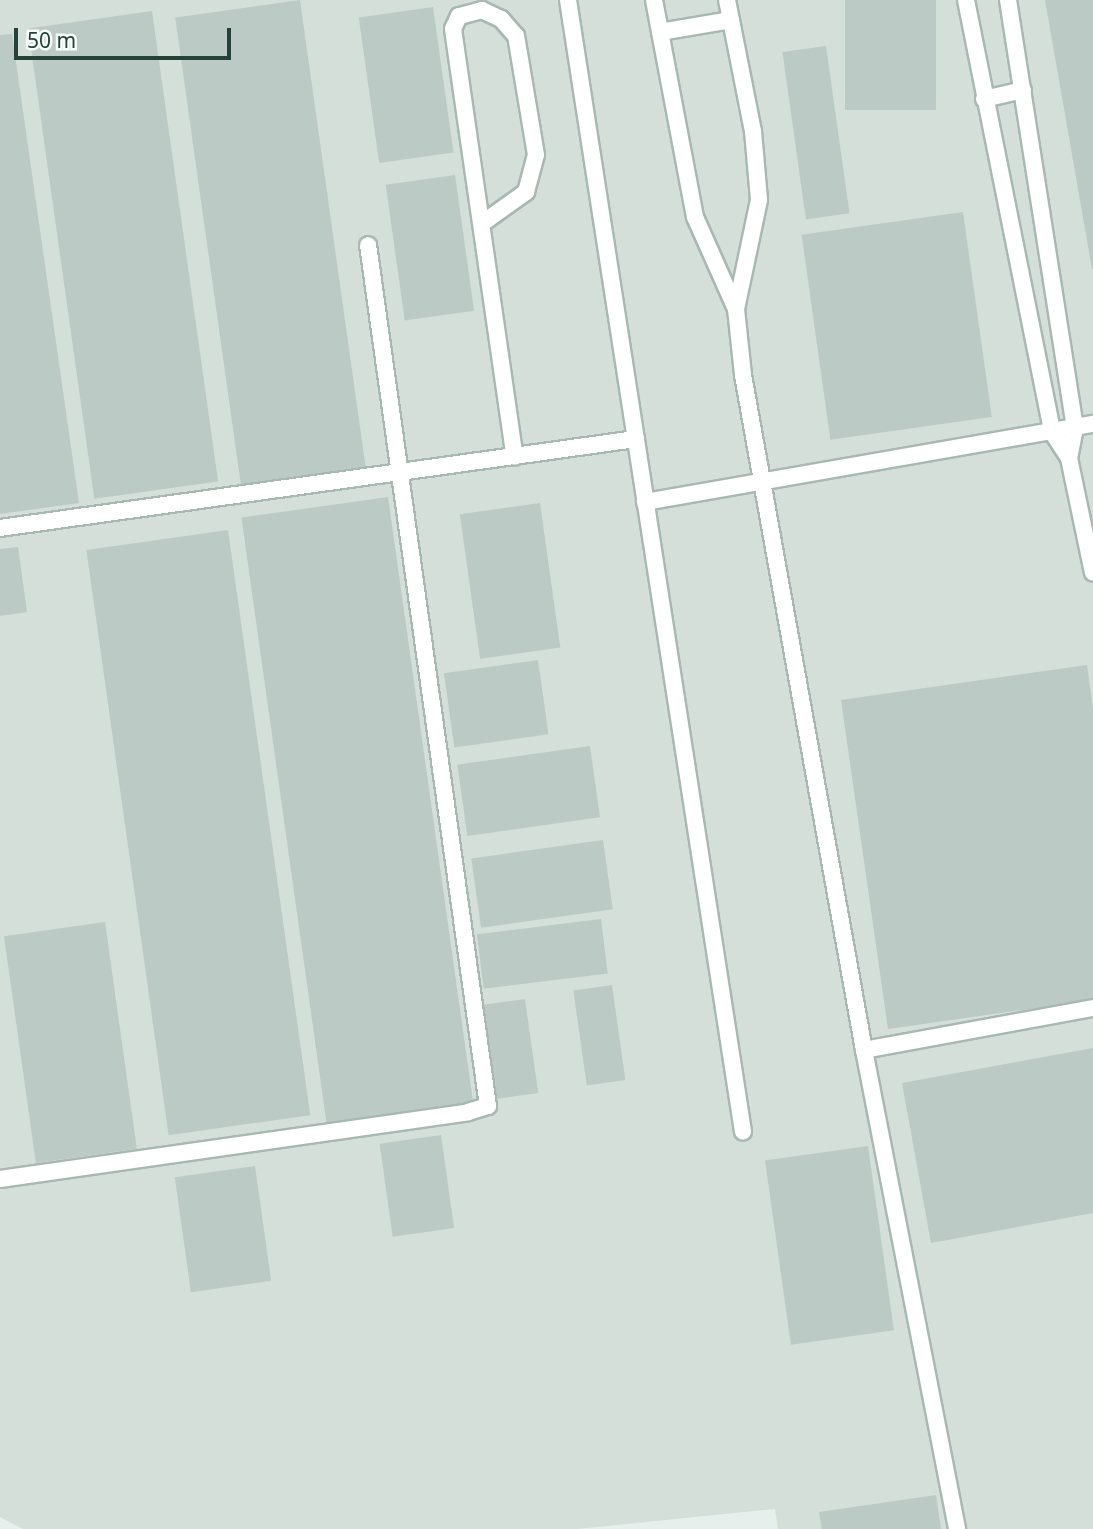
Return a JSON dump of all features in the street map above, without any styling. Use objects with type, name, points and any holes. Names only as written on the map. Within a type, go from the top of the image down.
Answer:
[{"type":"lane","points":[[568,0],[743,1132]]},
{"type":"lane","points":[[654,0],[695,217],[736,309],[762,480],[864,1050],[957,1529]]},
{"type":"lane","points":[[727,0],[753,131],[759,200],[736,309]]},
{"type":"lane","points":[[966,0],[1052,432],[1069,458],[1093,573]]},
{"type":"lane","points":[[1008,0],[1075,428],[1069,458]]},
{"type":"lane","points":[[484,222],[526,192],[536,155],[516,36],[501,19],[482,10],[459,16],[453,29],[484,222],[515,457]]},
{"type":"lane","points":[[660,32],[731,20]]},
{"type":"lane","points":[[984,99],[1023,89]]},
{"type":"lane","points":[[0,1179],[468,1112],[488,1106],[402,472],[368,245]]},
{"type":"lane","points":[[645,502],[1093,424]]},
{"type":"lane","points":[[0,528],[636,439]]},
{"type":"lane","points":[[864,1050],[1093,1008]]},
{"type":"shaded area","points":[[0,0],[1093,0],[1093,1529],[778,1529],[775,1509],[577,1529],[23,1529],[0,1517]]},
{"type":"building","points":[[300,0],[366,469],[241,487],[175,18]]},
{"type":"building","points":[[845,0],[936,0],[936,110],[845,110]]},
{"type":"building","points":[[1045,0],[1093,0],[1093,269],[1092,269]]},
{"type":"building","points":[[433,7],[453,153],[379,163],[359,17]]},
{"type":"building","points":[[152,11],[218,481],[94,499],[28,28]]},
{"type":"building","points":[[12,34],[79,503],[0,514],[0,35]]},
{"type":"building","points":[[826,46],[850,213],[806,219],[782,52]]},
{"type":"building","points":[[455,175],[474,311],[405,320],[386,185]]},
{"type":"building","points":[[963,212],[992,417],[830,440],[802,235]]},
{"type":"building","points":[[388,497],[473,1102],[326,1123],[241,518]]},
{"type":"building","points":[[540,503],[560,648],[480,659],[460,514]]},
{"type":"building","points":[[228,530],[310,1115],[169,1135],[86,550]]},
{"type":"building","points":[[18,547],[27,612],[0,616],[0,549]]},
{"type":"building","points":[[538,660],[548,734],[454,747],[444,673]]},
{"type":"building","points":[[1087,665],[1093,708],[1093,1000],[888,1029],[841,700]]},
{"type":"building","points":[[590,746],[600,817],[467,836],[457,765]]},
{"type":"building","points":[[603,840],[613,909],[481,928],[471,859]]},
{"type":"building","points":[[601,919],[608,974],[484,989],[477,934]]},
{"type":"building","points":[[105,922],[137,1149],[36,1163],[4,936]]},
{"type":"building","points":[[612,985],[625,1080],[587,1085],[573,990]]},
{"type":"building","points":[[525,999],[538,1093],[497,1099],[483,1005]]},
{"type":"building","points":[[1093,1048],[1093,1213],[931,1243],[902,1083]]},
{"type":"building","points":[[441,1135],[454,1228],[393,1237],[380,1144]]},
{"type":"building","points":[[868,1146],[894,1330],[791,1345],[765,1160]]},
{"type":"building","points":[[255,1166],[271,1281],[191,1292],[175,1177]]},
{"type":"building","points":[[936,1495],[941,1529],[822,1529],[819,1512]]}]
